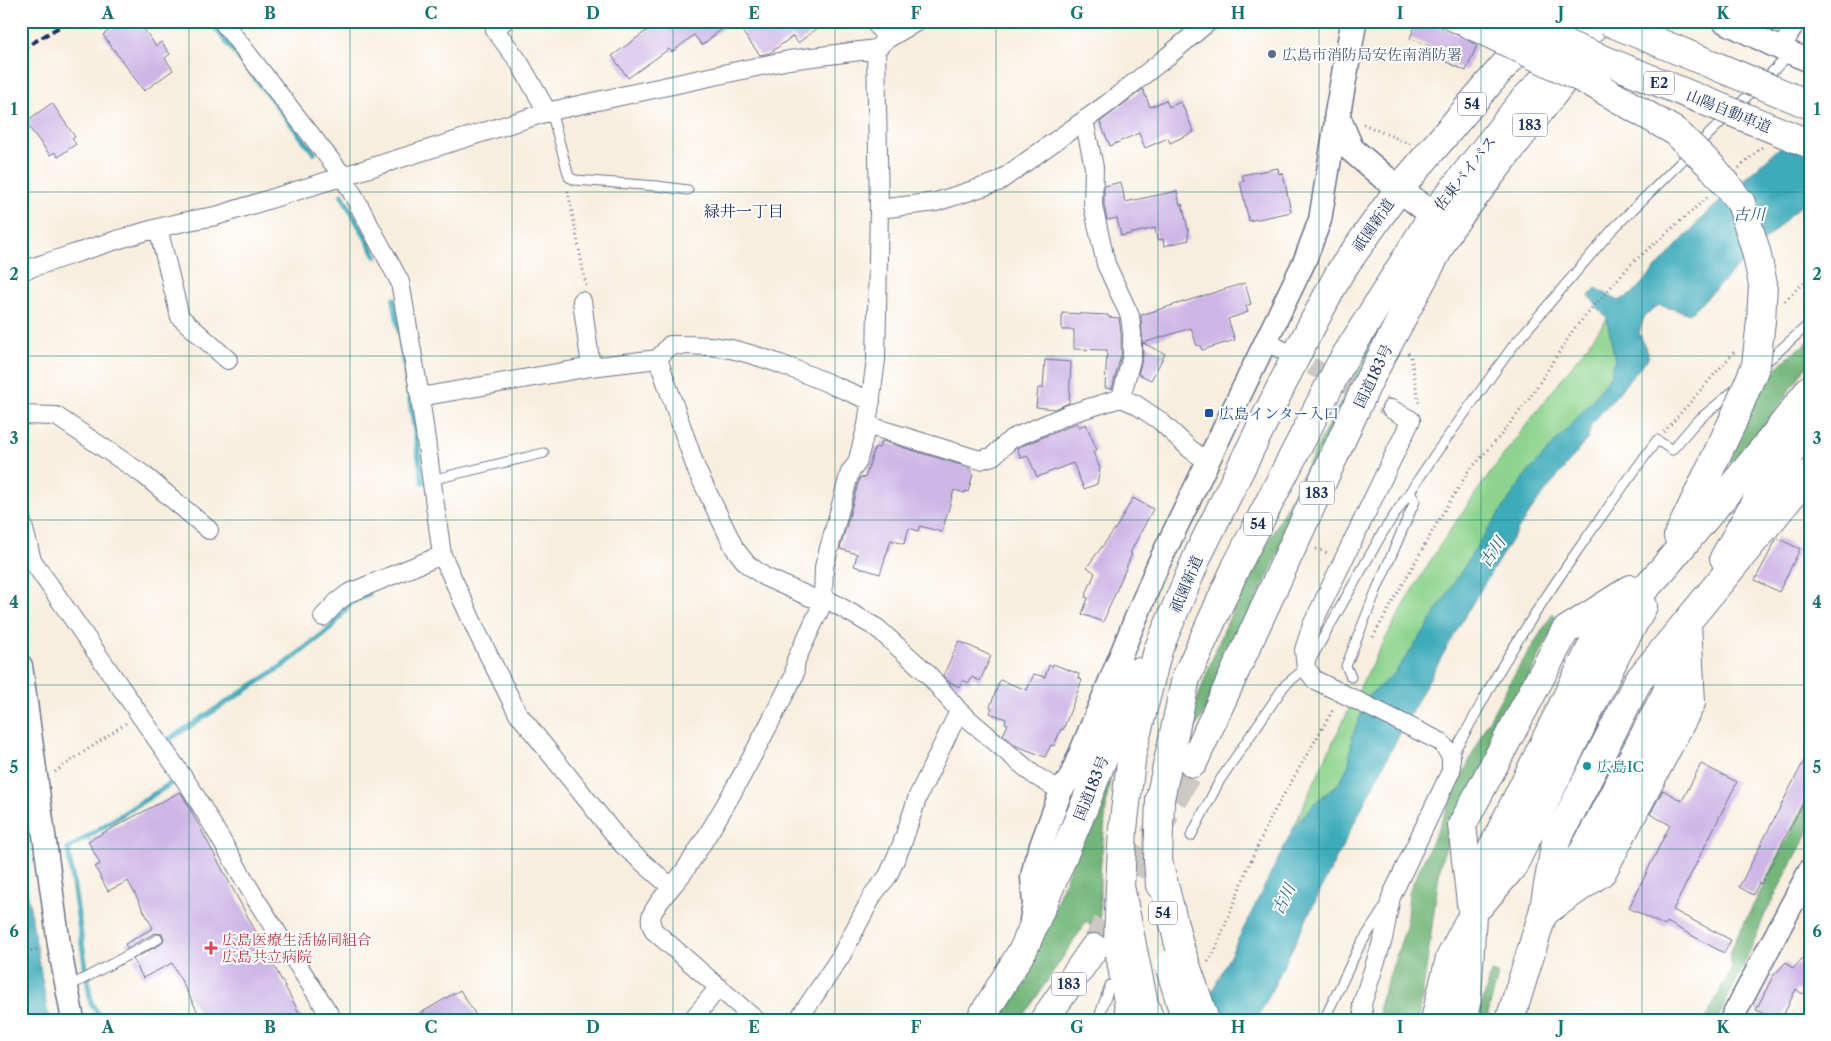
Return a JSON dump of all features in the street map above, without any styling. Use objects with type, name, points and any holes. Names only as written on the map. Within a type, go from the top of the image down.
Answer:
[{"type":"highway","points":[[1462,1020],[1468,999],[1472,914],[1462,825],[1566,631],[1662,570],[1732,423],[1756,365],[1763,284],[1756,251],[1741,203],[1714,169],[1676,132],[1595,85],[1463,21]]},
{"type":"highway","name":"山陽自動車道","points":[[1509,21],[1810,144]]},
{"type":"highway","name":"54","points":[[1399,189],[1501,69],[1547,21]]},
{"type":"highway","name":"佐東バイパス","points":[[1442,221],[1522,102],[1599,21]]},
{"type":"highway","name":"国道183号","points":[[1193,763],[1442,221],[1607,21]]},
{"type":"highway","name":"E2","points":[[1607,21],[1810,105]]},
{"type":"highway","points":[[1724,69],[1810,100]]},
{"type":"highway","name":"祇園新道","points":[[1142,1015],[1118,942],[1120,886],[1123,829],[1132,752],[1158,650],[1199,553],[1301,346],[1340,272],[1399,189]]},
{"type":"highway","name":"54","points":[[1175,957],[1158,861],[1160,799],[1186,678],[1237,565],[1340,365],[1442,221]]},
{"type":"highway","points":[[1435,1020],[1450,958],[1500,863],[1555,747],[1605,651],[1662,570],[1810,389]]},
{"type":"highway","points":[[1543,913],[1602,872],[1691,703],[1687,623],[1756,501],[1810,425]]},
{"type":"highway","points":[[1510,1020],[1543,913],[1556,841],[1638,681],[1810,473]]},
{"type":"highway","name":"国道183号","points":[[980,1020],[1024,948],[1083,809],[1140,665],[1199,553]]},
{"type":"highway","name":"183","points":[[1044,1020],[1094,948]]},
{"type":"highway","points":[[1175,957],[1186,1020]]},
{"type":"highway","points":[[1175,957],[1205,1020]]},
{"type":"main road","points":[[1354,21],[1337,116],[1351,149],[1399,189],[1442,221]]},
{"type":"street","points":[[222,21],[343,176],[400,282],[420,397],[442,555],[477,632],[517,712],[623,845],[671,887]]},
{"type":"street","points":[[504,21],[495,30],[520,62],[549,112]]},
{"type":"street","points":[[756,1020],[654,931],[651,926],[651,917],[684,871],[740,778],[794,676],[796,660],[820,609],[824,567],[829,547],[850,472],[857,463],[867,426],[876,360],[882,44],[874,21]]},
{"type":"street","points":[[21,271],[182,221],[216,216],[549,112],[789,60],[882,44],[918,21]]},
{"type":"street","points":[[879,208],[936,202],[998,182],[1084,120],[1211,21]]},
{"type":"street","points":[[1501,69],[1515,40],[1521,21]]},
{"type":"street","points":[[1723,21],[1796,56],[1797,21]]},
{"type":"street","points":[[1024,948],[1034,905],[1032,877],[1036,859],[1060,791],[1070,778],[1157,567],[1208,462],[1274,345],[1320,220],[1337,116]]},
{"type":"street","points":[[1084,120],[1094,167],[1093,206],[1106,264],[1130,316],[1132,356],[1121,398]]},
{"type":"street","points":[[158,228],[180,317],[228,360]]},
{"type":"street","points":[[582,301],[591,367]]},
{"type":"street","points":[[420,397],[591,367],[658,359],[670,345],[703,346],[738,351],[781,365],[871,401]]},
{"type":"street","points":[[658,359],[697,471],[735,549],[747,564],[765,577],[810,597],[832,602],[877,628],[928,674],[959,711],[1034,776],[1060,791]]},
{"type":"street","points":[[867,426],[980,460],[993,456],[1011,439],[1069,414],[1121,398],[1135,404],[1160,420],[1190,449],[1208,462]]},
{"type":"street","points":[[1364,1020],[1362,1004],[1383,939],[1391,897],[1451,771],[1446,749],[1311,674],[1304,650],[1312,625],[1411,420],[1390,409]]},
{"type":"street","points":[[21,415],[56,416],[144,475],[209,530]]},
{"type":"street","points":[[21,518],[32,560],[192,790],[255,898],[333,1020]]},
{"type":"street","points":[[323,617],[337,602],[349,593],[442,555]]},
{"type":"street","points":[[21,666],[59,945],[73,1020]]},
{"type":"street","points":[[798,1020],[841,956],[874,894],[888,876],[902,844],[918,796],[959,711]]},
{"type":"street","points":[[1731,1020],[1810,870]]},
{"type":"street","points":[[692,1020],[719,988]]},
{"type":"lane","points":[[1191,836],[1220,780],[1285,685],[1311,674],[1383,532],[1436,453],[1513,346],[1612,230],[1796,56]]},
{"type":"lane","points":[[549,112],[569,177],[575,180],[688,190]]},
{"type":"lane","points":[[1446,749],[1466,734],[1498,673],[1583,540],[1658,440],[1672,450],[1696,422],[1810,323]]},
{"type":"lane","points":[[431,480],[544,453]]},
{"type":"lane","points":[[1351,677],[1346,666],[1415,501],[1410,492]]},
{"type":"lane","points":[[1324,1020],[1359,947],[1391,897]]},
{"type":"lane","points":[[67,988],[158,939]]},
{"type":"lane","points":[[1098,1020],[1110,985]]},
{"type":"path","points":[[1363,123],[1413,144]]},
{"type":"path","points":[[1737,170],[1766,144]]},
{"type":"path","points":[[567,186],[587,294],[582,301]]},
{"type":"path","points":[[1369,646],[1441,516],[1468,472],[1501,435],[1529,399],[1574,329],[1630,265],[1716,190]]},
{"type":"path","points":[[1782,304],[1810,276]]},
{"type":"path","points":[[1658,440],[1740,346]]},
{"type":"path","points":[[1411,357],[1420,410]]},
{"type":"path","points":[[1205,968],[1271,817],[1351,677]]},
{"type":"path","points":[[54,773],[139,714]]},
{"type":"path","points":[[21,952],[49,947]]},
{"type":"green space","points":[[1607,319],[1615,361],[1610,376],[1394,674],[1369,695],[1352,737],[1350,764],[1339,783],[1316,802],[1293,829],[1361,685],[1418,581],[1439,547],[1500,460]]},
{"type":"green space","points":[[1371,342],[1376,344],[1201,719],[1184,748],[1204,680],[1231,614]]},
{"type":"green space","points":[[1806,343],[1810,343],[1810,361],[1771,417],[1733,464],[1724,458],[1764,377]]},
{"type":"green space","points":[[1553,613],[1557,621],[1452,830],[1441,861],[1419,1020],[1381,1020],[1379,1006],[1406,927],[1409,892],[1485,727],[1511,680]]},
{"type":"green space","points":[[1113,762],[1107,798],[1100,873],[1100,941],[1087,921],[1021,1020],[1000,1020],[1044,933]]},
{"type":"green space","points":[[1810,794],[1810,829],[1765,914],[1745,963],[1717,1020],[1705,1020],[1732,968],[1729,954],[1735,941]]},
{"type":"green space","points":[[1491,972],[1498,974],[1487,1020],[1478,1020]]},
{"type":"water","name":"古川","points":[[1810,120],[1810,196],[1690,314],[1659,305],[1645,315],[1639,332],[1649,357],[1591,425],[1588,438],[1521,525],[1484,584],[1448,645],[1382,768],[1257,1020],[1198,1020],[1293,829],[1316,802],[1339,783],[1349,764],[1352,737],[1369,695],[1394,674],[1425,630],[1480,541],[1526,475],[1591,402],[1610,376],[1615,361],[1607,319],[1589,296],[1596,288],[1619,301],[1632,294],[1705,215]]},
{"type":"water","points":[[21,854],[49,1020],[21,1020]]},
{"type":"building","points":[[121,21],[138,21],[156,46],[161,42],[170,54],[165,58],[173,70],[144,91],[103,35]]},
{"type":"building","points":[[660,21],[732,21],[702,45],[694,35],[672,52],[669,49],[628,78],[612,56]]},
{"type":"building","points":[[734,21],[827,21],[798,43],[793,36],[770,53],[760,55]]},
{"type":"building","points":[[1417,21],[1430,21],[1477,45],[1466,71],[1436,57],[1439,50],[1410,38]]},
{"type":"building","points":[[1143,89],[1150,107],[1166,100],[1169,107],[1181,102],[1194,132],[1170,143],[1168,138],[1145,148],[1139,133],[1110,146],[1100,122]]},
{"type":"building","points":[[52,103],[75,137],[72,139],[76,144],[58,157],[55,152],[50,155],[25,122]]},
{"type":"building","points":[[1278,168],[1279,174],[1283,173],[1291,212],[1249,221],[1240,182],[1244,181],[1242,175]]},
{"type":"building","points":[[1121,182],[1125,202],[1177,191],[1180,205],[1182,204],[1189,240],[1164,246],[1163,239],[1157,240],[1155,228],[1121,236],[1117,218],[1107,220],[1104,205],[1104,186]]},
{"type":"building","points":[[1245,283],[1251,304],[1246,306],[1248,312],[1228,319],[1235,340],[1202,350],[1200,345],[1197,346],[1191,328],[1143,343],[1165,354],[1151,380],[1138,374],[1143,356],[1141,315]]},
{"type":"building","points":[[1062,313],[1108,315],[1108,317],[1119,318],[1121,355],[1112,389],[1105,388],[1107,350],[1074,349],[1074,330],[1062,330]]},
{"type":"building","points":[[1045,360],[1071,362],[1069,403],[1055,409],[1036,407],[1038,388],[1043,388]]},
{"type":"building","points":[[1077,423],[1079,427],[1086,424],[1097,450],[1093,452],[1100,468],[1097,484],[1084,489],[1073,463],[1037,477],[1028,456],[1021,458],[1017,448]]},
{"type":"building","points":[[882,441],[964,466],[972,470],[971,473],[973,474],[968,492],[954,490],[942,532],[920,526],[918,531],[909,528],[904,544],[891,540],[880,574],[854,566],[857,554],[840,549],[860,477],[865,478],[875,447],[879,448]]},
{"type":"building","points":[[1133,498],[1153,509],[1130,553],[1132,554],[1103,622],[1082,614],[1088,598],[1085,597],[1095,573],[1087,567],[1117,526]]},
{"type":"building","points":[[1777,538],[1800,549],[1779,592],[1755,580]]},
{"type":"building","points":[[959,641],[991,656],[980,681],[972,677],[969,683],[963,680],[959,687],[943,676]]},
{"type":"building","points":[[1053,664],[1079,674],[1078,678],[1082,680],[1063,730],[1061,729],[1054,746],[1051,745],[1045,757],[1017,746],[1003,735],[1008,724],[1005,723],[1006,719],[990,713],[992,708],[990,707],[1000,680],[1027,690],[1034,674],[1045,677],[1049,665],[1052,667]]},
{"type":"building","points":[[1810,749],[1810,789],[1761,884],[1759,883],[1753,895],[1739,887]]},
{"type":"building","points":[[1701,764],[1737,782],[1673,910],[1731,940],[1724,953],[1667,922],[1665,926],[1629,908],[1670,825],[1650,814],[1663,790],[1682,801]]},
{"type":"building","points":[[180,792],[303,1020],[202,1020],[172,963],[143,978],[133,959],[161,944],[164,939],[162,934],[155,933],[127,948],[125,944],[153,928],[128,881],[108,891],[95,867],[100,864],[88,841]]},
{"type":"building","points":[[1810,950],[1810,986],[1802,994],[1796,989],[1781,1020],[1776,1020],[1756,1010],[1773,976],[1786,962],[1793,969]]},
{"type":"building","points":[[460,990],[479,1020],[409,1020]]},
{"type":"waterway","points":[[210,21],[314,153]]},
{"type":"waterway","points":[[342,195],[376,256]]},
{"type":"waterway","points":[[394,299],[423,482]]},
{"type":"waterway","points":[[171,746],[168,740],[281,667],[331,628],[350,603],[368,594]]},
{"type":"waterway","points":[[102,1020],[91,1003],[68,849],[176,780]]},
{"type":"tunnel","points":[[1287,353],[1391,409]]},
{"type":"tunnel","points":[[1094,948],[1193,763]]},
{"type":"railway","points":[[21,50],[69,21]]},
{"type":"place","name":"広島市消防局安佐南消防署","points":[[1272,54]]},
{"type":"place","name":"広島インター入口","points":[[1209,413]]},
{"type":"place","name":"広島IC","points":[[1587,766]]},
{"type":"place","name":"広島医療生活協同組合 広島共立病院","points":[[211,948]]},
{"type":"district","name":"緑井一丁目","points":[[744,211]]}]
